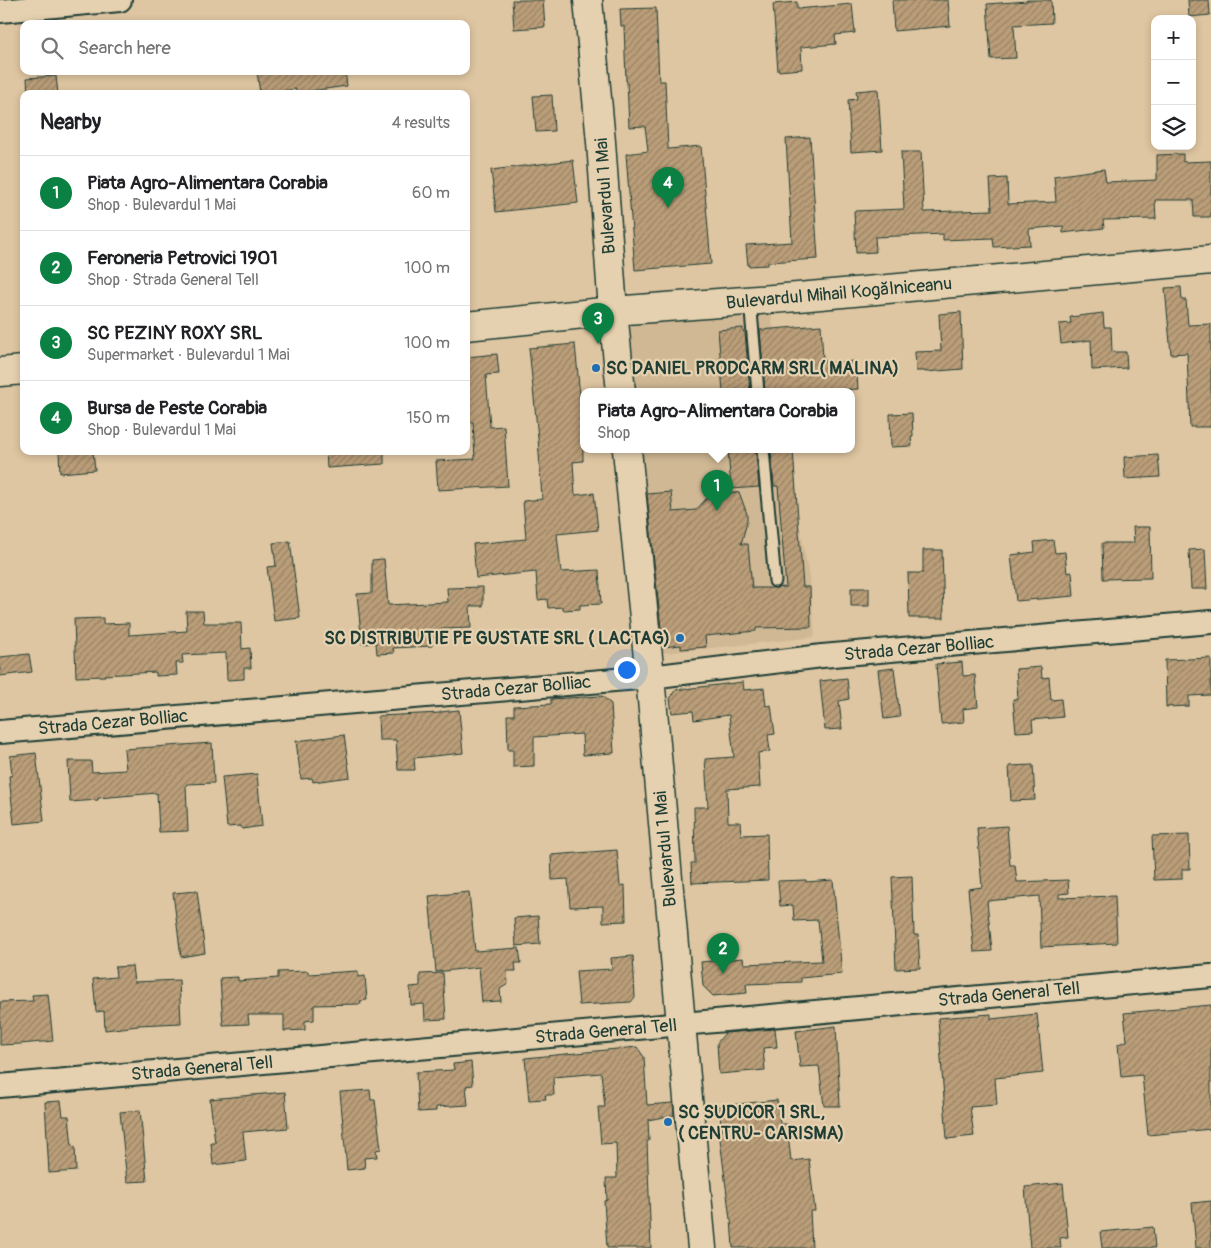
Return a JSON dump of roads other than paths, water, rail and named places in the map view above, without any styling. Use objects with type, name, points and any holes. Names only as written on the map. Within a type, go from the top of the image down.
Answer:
[{"type":"street","points":[[0,11],[120,0]]},
{"type":"street","name":"Bulevardul 1 Mai","points":[[588,0],[621,388]]},
{"type":"street","name":"Bulevardul Mihail Kogălniceanu","points":[[470,326],[613,311],[1211,260]]},
{"type":"street","points":[[0,372],[20,370]]},
{"type":"street","name":"Bulevardul 1 Mai","points":[[627,453],[650,677],[680,1024],[702,1248]]},
{"type":"street","name":"Strada Cezar Bolliac","points":[[0,732],[650,677],[822,656],[1211,622]]},
{"type":"street","name":"Strada General Tell","points":[[0,1086],[1211,976]]},
{"type":"lane","points":[[750,300],[758,388]]},
{"type":"lane","points":[[763,453],[774,580]]},
{"type":"place","name":"Bursa de Peste Corabia","points":[[668,208]]},
{"type":"place","name":"SC PEZINY ROXY SRL","points":[[598,344]]},
{"type":"place","name":"SC DANIEL PRODCARM SRL( MALINA)","points":[[596,368]]},
{"type":"place","name":"Piata Agro-Alimentara Corabia","points":[[717,511]]},
{"type":"place","name":"SC DISTRIBUTIE PE GUSTATE SRL ( LACTAG)","points":[[680,638]]},
{"type":"place","name":"Feroneria Petrovici 1901","points":[[723,974]]},
{"type":"place","name":"SC SUDICOR 1 SRL, ( CENTRU- CARISMA)","points":[[668,1122]]}]
